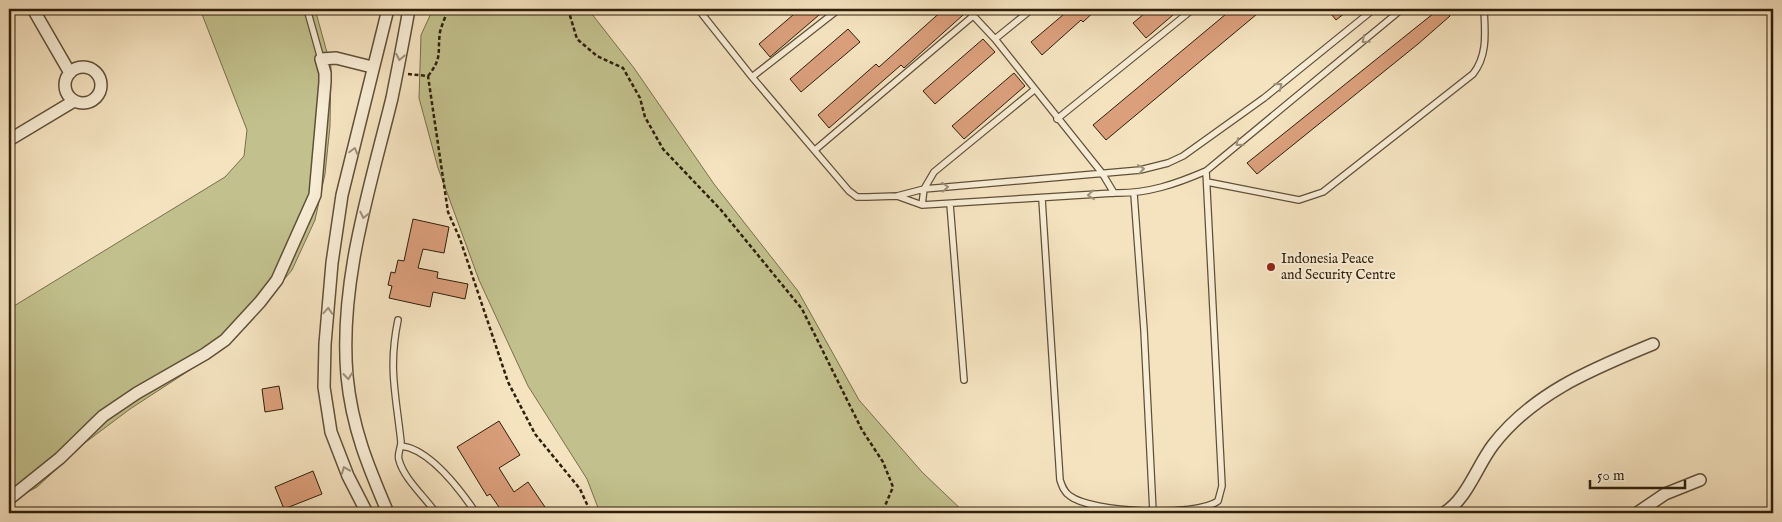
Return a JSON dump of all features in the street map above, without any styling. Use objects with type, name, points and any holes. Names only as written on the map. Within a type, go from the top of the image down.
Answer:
[{"type":"street","points":[[33,9],[70,73]]},
{"type":"street","points":[[367,513],[348,476],[334,440],[324,387],[325,344],[332,263],[342,196],[361,123],[372,67],[388,9]]},
{"type":"street","points":[[388,513],[363,454],[348,378],[346,322],[353,266],[410,9]]},
{"type":"street","points":[[9,499],[60,458],[103,416],[137,393],[205,354],[225,340],[277,280],[316,189],[325,82],[325,73],[321,59],[336,58],[372,67]]},
{"type":"street","points":[[9,140],[74,101],[89,102],[96,99],[102,86],[101,78],[97,72],[83,66],[70,73],[66,80],[65,88],[68,95],[74,101]]},
{"type":"street","points":[[332,263],[353,266]]},
{"type":"street","points":[[1444,513],[1456,504],[1493,445],[1534,403],[1562,384],[1653,344]]},
{"type":"street","points":[[1637,513],[1665,494],[1700,480]]},
{"type":"lane","points":[[306,9],[321,59]]},
{"type":"lane","points":[[698,9],[752,77],[816,150],[842,185],[857,196],[897,196],[924,189],[1152,168],[1183,156],[1264,98],[1374,9]]},
{"type":"lane","points":[[752,77],[839,9]]},
{"type":"lane","points":[[967,9],[995,39],[1102,173],[1114,193]]},
{"type":"lane","points":[[995,39],[1032,9]]},
{"type":"lane","points":[[1057,119],[1193,9]]},
{"type":"lane","points":[[897,196],[922,205],[950,204],[1042,200],[1114,193],[1134,194],[1172,186],[1206,171],[1402,9]]},
{"type":"lane","points":[[1207,182],[1299,200],[1323,192],[1473,74],[1481,64],[1484,54],[1484,9]]},
{"type":"lane","points":[[816,150],[973,16]]},
{"type":"lane","points":[[922,205],[924,189],[934,172],[1034,90]]},
{"type":"lane","points":[[1042,200],[1060,480],[1064,490],[1070,496],[1080,500],[1109,508],[1153,512],[1209,506],[1218,501],[1221,495],[1206,171]]},
{"type":"lane","points":[[1134,194],[1144,330],[1153,512]]},
{"type":"lane","points":[[950,204],[964,380]]},
{"type":"lane","points":[[398,320],[392,349],[392,370],[401,446],[398,458],[402,468],[436,513]]},
{"type":"lane","points":[[401,446],[410,447],[437,466],[450,479],[476,513]]},
{"type":"path","points":[[448,9],[440,32],[440,49],[436,65],[428,76],[448,212],[460,239],[508,382],[535,434],[580,489],[591,513]]},
{"type":"path","points":[[568,9],[577,39],[597,56],[622,68],[640,98],[645,117],[663,149],[721,210],[802,309],[862,430],[883,462],[890,479],[893,487],[882,513]]},
{"type":"path","points":[[397,73],[428,76]]},
{"type":"shaded area","points":[[200,9],[315,9],[331,67],[330,126],[325,174],[315,220],[292,270],[242,330],[196,366],[130,409],[86,442],[37,487],[9,502],[9,309],[225,177],[244,156],[247,130]]},
{"type":"shaded area","points":[[433,9],[588,9],[634,68],[714,184],[798,291],[859,400],[922,472],[965,513],[600,513],[587,479],[528,386],[479,280],[438,168],[419,98],[421,35]]},
{"type":"building","points":[[800,9],[826,9],[770,57],[759,44]]},
{"type":"building","points":[[944,9],[958,9],[963,15],[904,68],[901,65],[829,128],[818,115],[876,64],[879,67]]},
{"type":"building","points":[[1070,9],[1097,9],[1083,22],[1081,20],[1042,55],[1031,42]]},
{"type":"building","points":[[1150,9],[1180,9],[1146,38],[1133,23]]},
{"type":"building","points":[[1232,9],[1263,9],[1106,140],[1093,125]]},
{"type":"building","points":[[1327,9],[1350,9],[1336,20]]},
{"type":"building","points":[[1439,9],[1445,9],[1450,16],[1257,174],[1247,163]]},
{"type":"building","points":[[848,29],[860,42],[801,92],[790,79]]},
{"type":"building","points":[[983,39],[995,52],[935,104],[923,91]]},
{"type":"building","points":[[1014,73],[1025,86],[964,139],[952,126]]},
{"type":"building","points":[[413,219],[449,227],[444,253],[423,249],[418,268],[438,272],[437,278],[468,284],[465,299],[433,292],[430,307],[389,298],[392,286],[388,285],[391,272],[395,273],[398,260],[404,261]]},
{"type":"building","points":[[279,386],[283,409],[265,412],[262,389]]},
{"type":"building","points":[[499,421],[520,455],[499,468],[514,492],[528,482],[549,513],[503,513],[490,494],[487,496],[457,447]]},
{"type":"building","points":[[313,471],[322,494],[284,509],[275,487]]},
{"type":"place","name":"Indonesia Peace and Security Centre","points":[[1271,267]]}]
